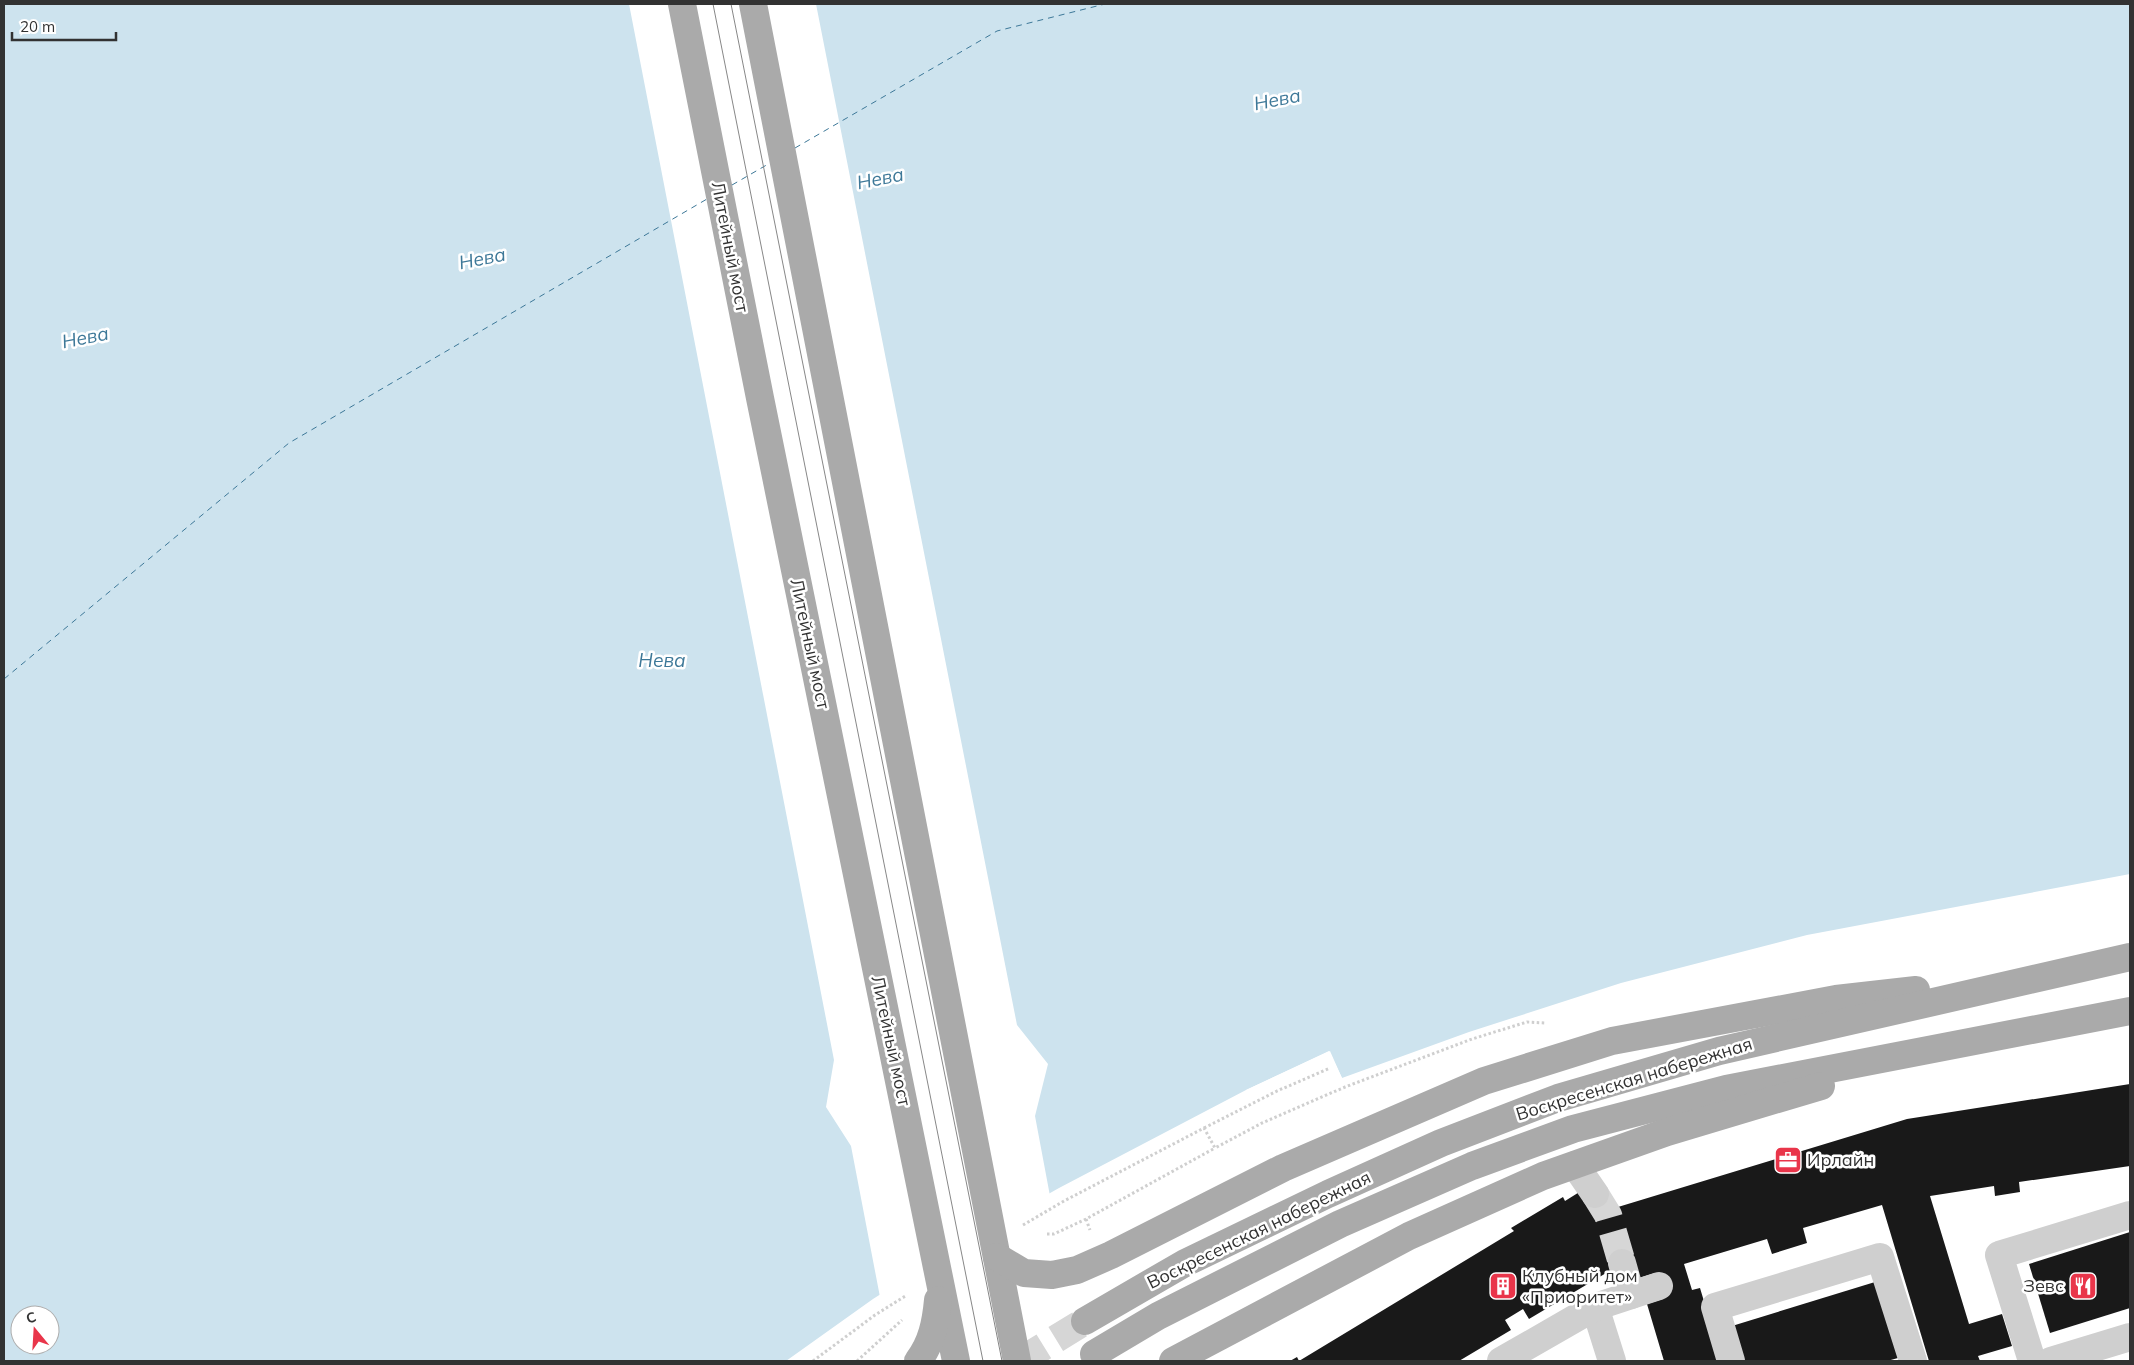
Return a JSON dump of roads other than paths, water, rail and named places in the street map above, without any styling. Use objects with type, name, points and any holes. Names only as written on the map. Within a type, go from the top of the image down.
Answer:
[{"type":"main road","name":"Литейный мост","points":[[682,4],[956,1361]]},
{"type":"main road","points":[[753,4],[1017,1361]]},
{"type":"main road","name":"Воскресенская набережная","points":[[1085,1321],[1184,1263],[1328,1194],[1441,1143],[1558,1098],[1718,1051],[2130,957]]},
{"type":"main road","points":[[997,1257],[1024,1273],[1052,1275],[1077,1270],[1111,1255],[1282,1168],[1475,1085],[1612,1041],[1836,999],[2036,978]]},
{"type":"main road","name":"Воскресенская набережная","points":[[1094,1354],[1158,1316],[1340,1224],[1472,1166],[1573,1129],[1726,1089],[2130,1011]]},
{"type":"main road","points":[[1185,1358],[1409,1236],[1543,1176],[1667,1132],[1968,1043]]},
{"type":"main road","points":[[918,1361],[924,1354],[936,1325],[940,1284]]},
{"type":"lane","points":[[1574,1165],[1595,1194]]},
{"type":"lane","points":[[2032,1361],[1999,1255],[2130,1215]]},
{"type":"lane","points":[[1731,1361],[1715,1307],[1880,1256],[1913,1361]]},
{"type":"lane","points":[[1622,1263],[1631,1295]]},
{"type":"lane","points":[[1501,1361],[1595,1307],[1659,1286]]},
{"type":"lane","points":[[1595,1307],[1612,1361]]},
{"type":"lane","points":[[2051,1361],[2130,1336]]},
{"type":"water","name":"Нева","points":[[4,4],[2130,4],[2130,874],[1807,935],[1621,983],[1469,1032],[1342,1078],[1329,1051],[1246,1090],[1059,1188],[963,1242],[873,1299],[786,1361],[4,1361]]},
{"type":"tunnel","points":[[1595,1194],[1608,1215],[1622,1263]]},
{"type":"tunnel","points":[[1020,1361],[1085,1321]]},
{"type":"tram line","points":[[713,4],[983,1361]]},
{"type":"tram line","points":[[731,4],[1002,1361]]},
{"type":"place","name":"Ирлайн","points":[[1788,1160]]},
{"type":"place","name":"Клубный дом «Приоритет»","points":[[1503,1286]]},
{"type":"place","name":"Зевс","points":[[2083,1286]]}]
